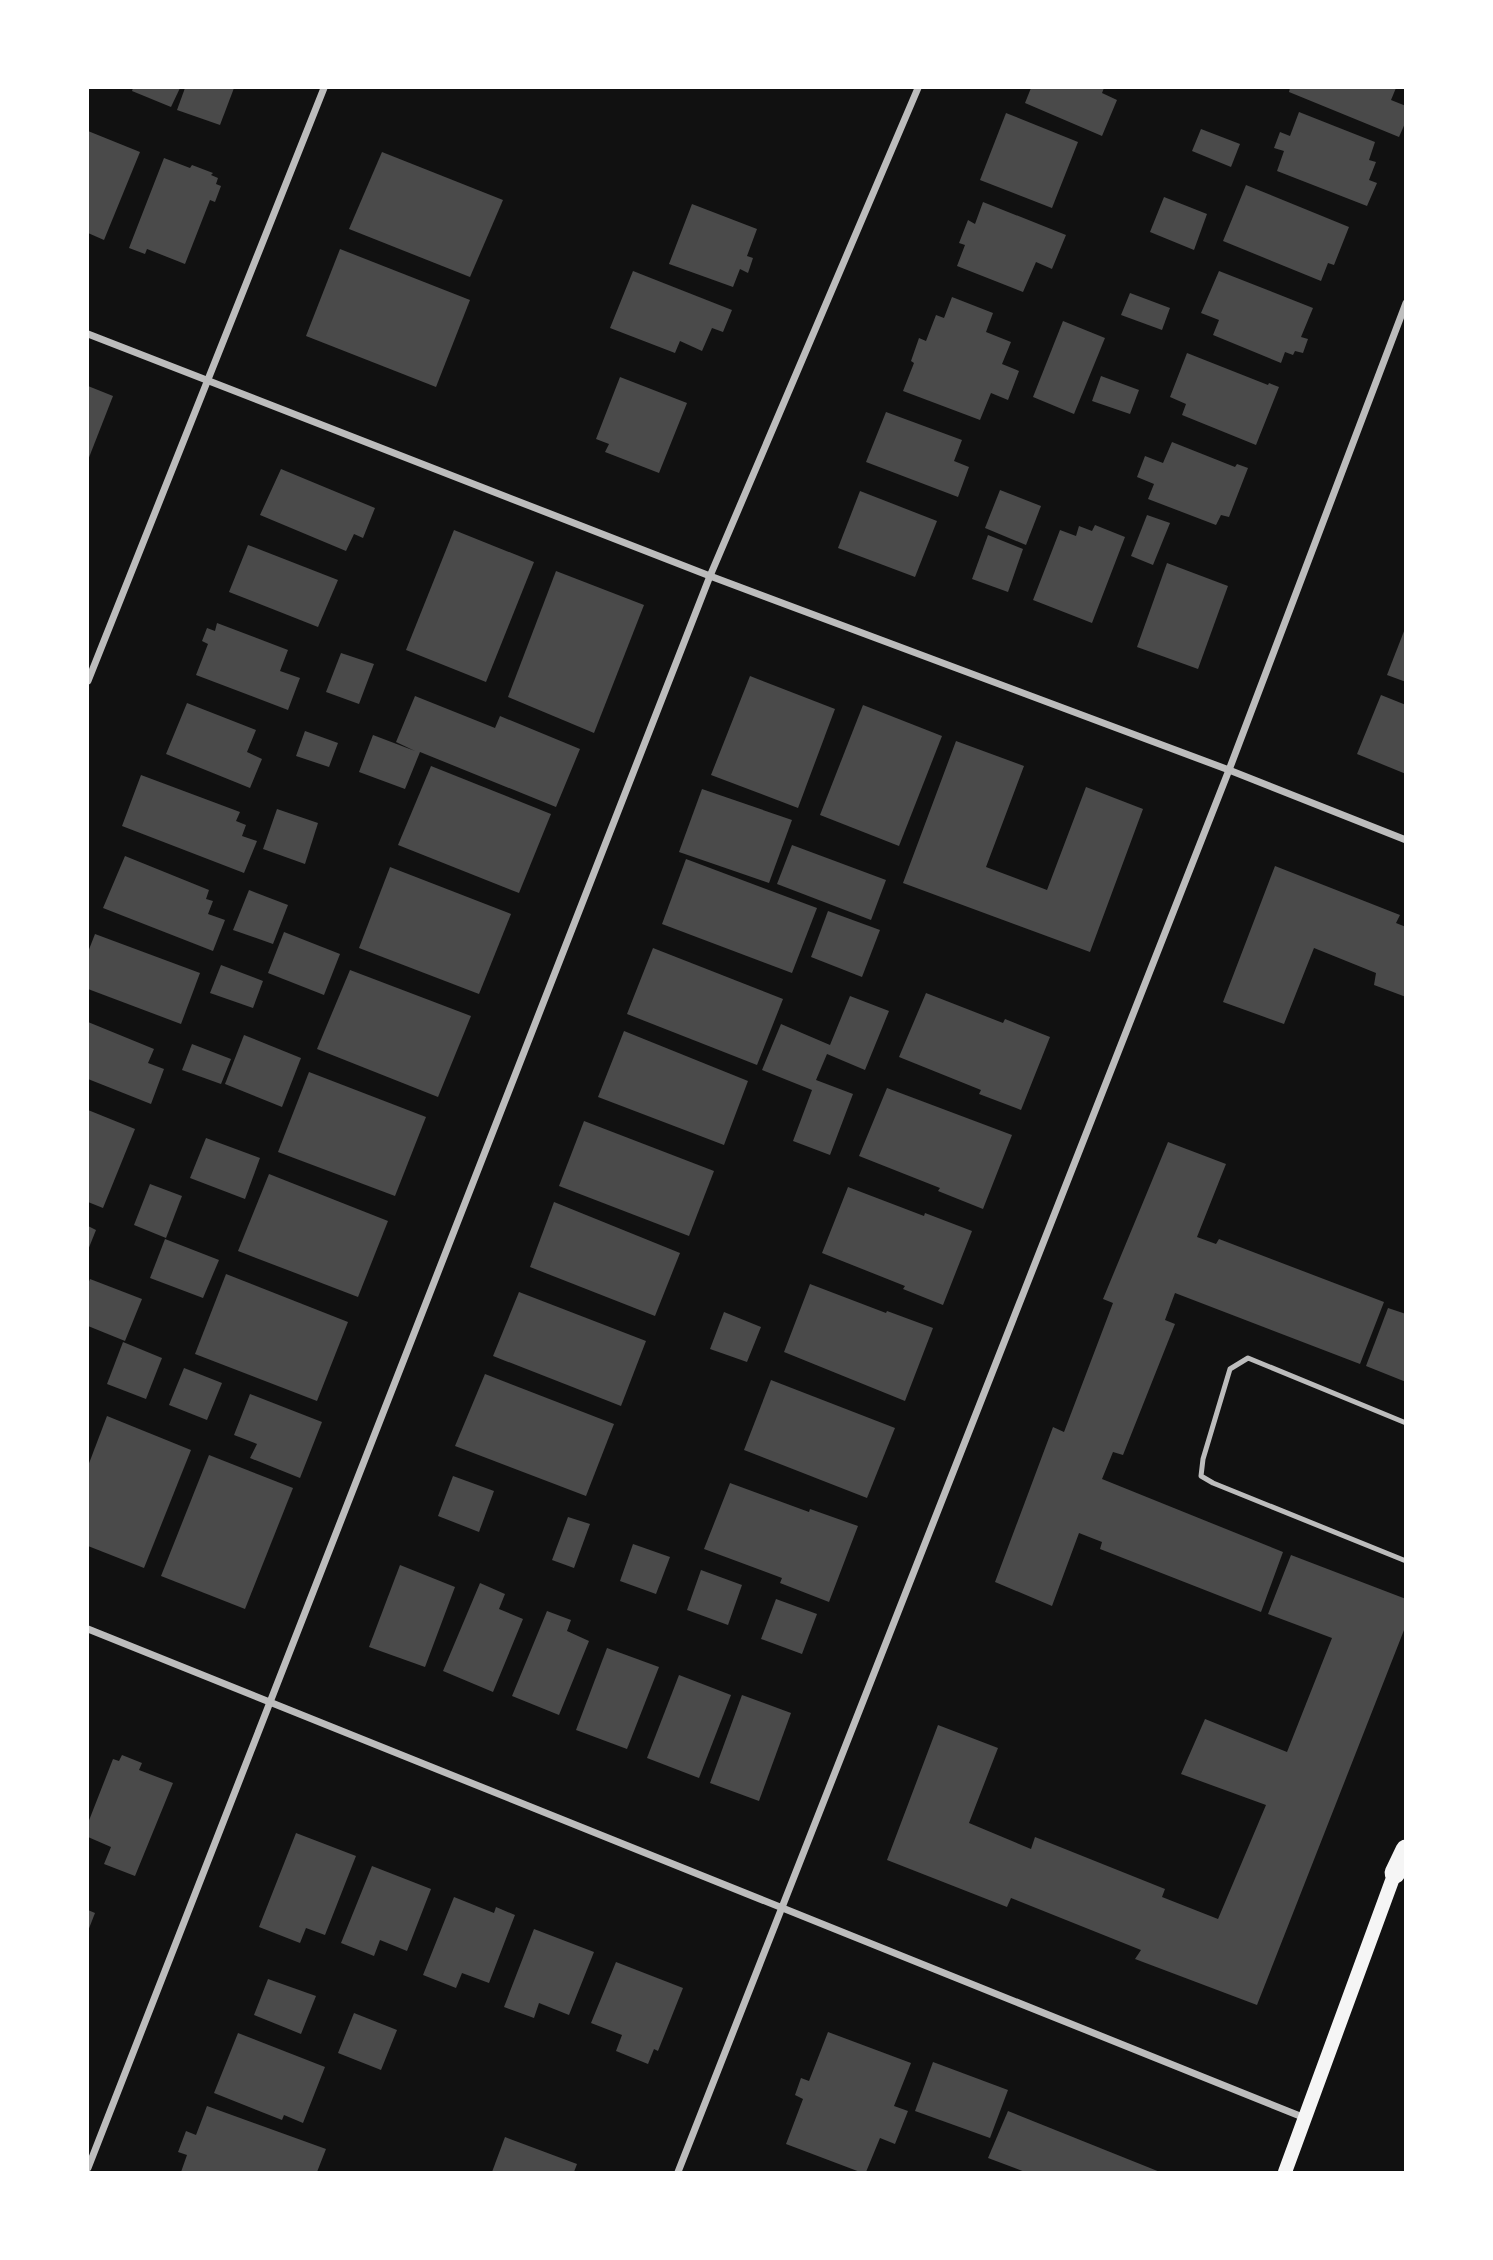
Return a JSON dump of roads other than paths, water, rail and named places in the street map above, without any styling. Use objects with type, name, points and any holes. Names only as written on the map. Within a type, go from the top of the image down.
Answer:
[{"type":"highway","points":[[1395,1873],[1405,1850]]},
{"type":"main road","points":[[1285,2172],[1405,1842]]},
{"type":"street","points":[[88,681],[324,88]]},
{"type":"street","points":[[88,2168],[710,576],[918,88]]},
{"type":"street","points":[[678,2172],[1229,770],[1405,303]]},
{"type":"street","points":[[88,334],[710,576],[1229,770],[1405,840]]},
{"type":"street","points":[[88,1629],[1306,2119]]},
{"type":"lane","points":[[1405,1423],[1248,1358],[1230,1369],[1203,1459],[1201,1476],[1405,1561]]}]
